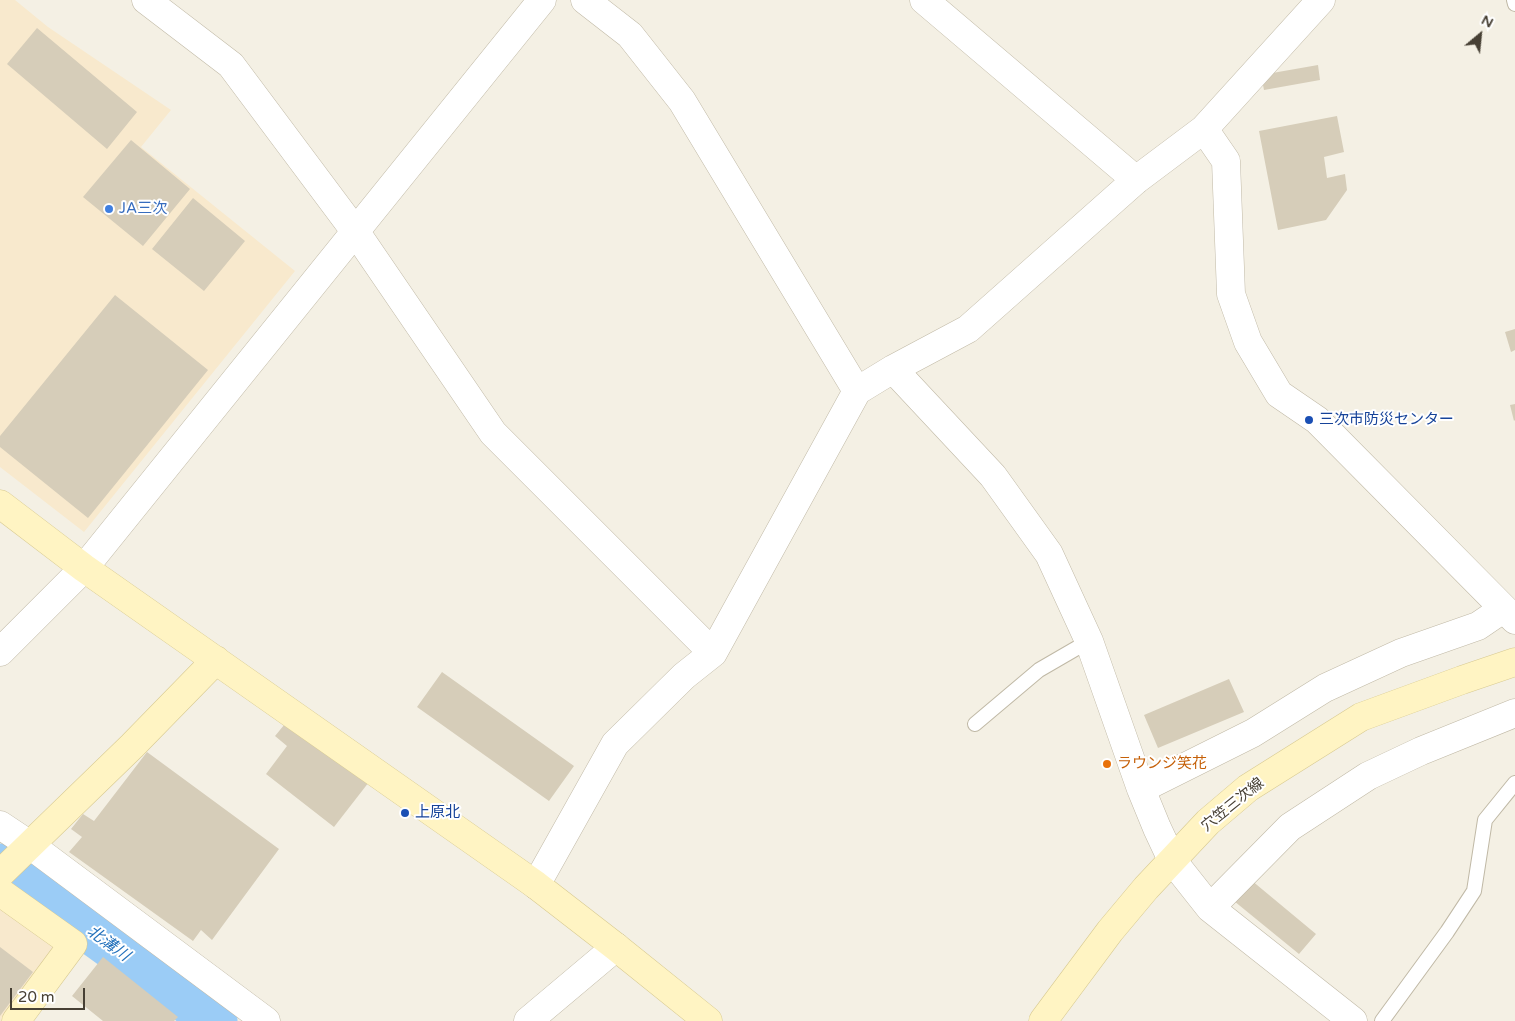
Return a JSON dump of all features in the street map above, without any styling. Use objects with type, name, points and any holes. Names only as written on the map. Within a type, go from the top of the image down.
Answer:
[{"type":"street","points":[[146,0],[231,65],[356,231],[493,433],[713,653]]},
{"type":"street","points":[[0,652],[84,568],[542,0]]},
{"type":"street","points":[[585,0],[630,35],[682,101],[856,391]]},
{"type":"street","points":[[924,0],[1136,180]]},
{"type":"street","points":[[536,885],[615,744],[684,676],[713,653],[856,391],[968,329],[1136,180],[1204,129],[1321,0]]},
{"type":"street","points":[[1141,789],[1253,733],[1325,688],[1401,653],[1509,615],[1317,420],[1279,394],[1248,342],[1231,294],[1226,161],[1204,129]]},
{"type":"street","points":[[893,369],[993,476],[1049,554],[1089,641],[1141,789],[1172,860],[1210,908],[1353,1021]]},
{"type":"street","points":[[0,504],[84,568],[536,885],[708,1021]]},
{"type":"street","points":[[0,874],[132,746],[216,660]]},
{"type":"street","name":"穴笠三次線","points":[[1042,1021],[1110,931],[1146,888],[1208,822],[1248,788],[1361,717],[1515,662]]},
{"type":"street","points":[[1210,908],[1290,827],[1368,776],[1421,751],[1515,713]]},
{"type":"street","points":[[0,825],[30,845],[266,1021]]},
{"type":"street","points":[[0,892],[73,944],[16,1021]]},
{"type":"street","points":[[528,1021],[616,947]]},
{"type":"lane","points":[[1514,0],[1515,4]]},
{"type":"lane","points":[[975,724],[1039,670],[1089,641]]},
{"type":"lane","points":[[1382,1021],[1447,932],[1474,891],[1485,820],[1515,783]]},
{"type":"shaded area","name":"JA三次","points":[[0,0],[15,0],[48,27],[171,110],[141,147],[295,271],[84,532],[0,467]]},
{"type":"shaded area","points":[[0,879],[83,934],[41,1007],[27,1021],[0,1021]]},
{"type":"building","points":[[37,28],[137,112],[107,149],[7,64]]},
{"type":"building","points":[[1318,65],[1320,80],[1264,90],[1261,75]]},
{"type":"building","points":[[1337,116],[1344,152],[1324,157],[1327,178],[1345,174],[1347,190],[1326,220],[1278,230],[1259,131]]},
{"type":"building","points":[[131,140],[190,189],[143,246],[83,197]]},
{"type":"building","points":[[193,198],[245,241],[204,291],[152,249]]},
{"type":"building","points":[[115,295],[208,370],[88,518],[0,447],[0,436]]},
{"type":"building","points":[[1515,329],[1515,350],[1511,352],[1505,332]]},
{"type":"building","points":[[1515,404],[1515,420],[1514,421],[1510,405]]},
{"type":"building","points":[[442,672],[574,766],[549,801],[417,707]]},
{"type":"building","points":[[1229,679],[1244,712],[1158,748],[1144,715]]},
{"type":"building","points":[[289,719],[369,782],[334,827],[266,774],[287,746],[275,736]]},
{"type":"building","points":[[147,752],[279,849],[212,940],[201,930],[193,941],[69,852],[82,837],[71,829],[83,814],[94,821]]},
{"type":"building","points":[[1251,880],[1316,934],[1299,954],[1234,901]]},
{"type":"building","points":[[0,947],[33,972],[0,1016]]},
{"type":"building","points":[[103,957],[178,1017],[174,1021],[103,1021],[72,996]]},
{"type":"waterway","name":"北溝川","points":[[0,866],[215,1021]]},
{"type":"place","name":"JA三次","points":[[109,209]]},
{"type":"place","name":"三次市防災センター","points":[[1309,420]]},
{"type":"place","name":"ラウンジ笑花","points":[[1107,764]]},
{"type":"place","name":"上原北","points":[[405,813]]}]
